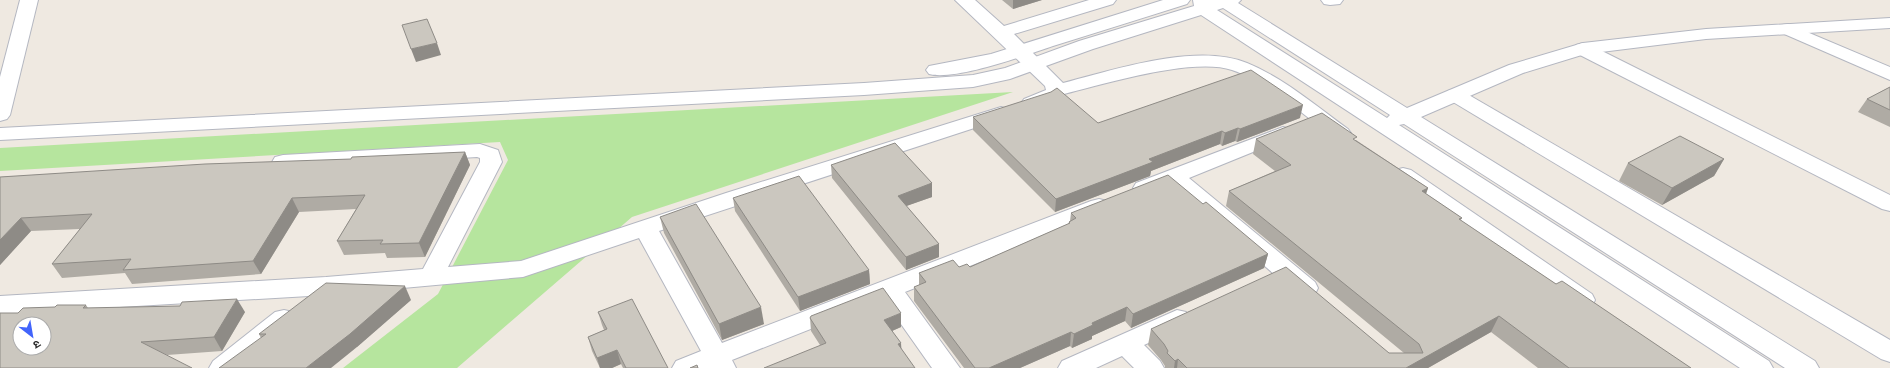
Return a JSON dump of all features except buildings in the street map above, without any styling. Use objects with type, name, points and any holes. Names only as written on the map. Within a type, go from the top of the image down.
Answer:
[{"type":"street","points":[[0,114],[29,0]]},
{"type":"street","points":[[964,0],[1003,32],[1054,84],[1057,90]]},
{"type":"street","points":[[1003,32],[1107,0]]},
{"type":"street","points":[[0,134],[973,81],[1010,73],[1027,57],[1180,0]]},
{"type":"street","points":[[1216,2],[1383,125],[1760,368]]},
{"type":"street","points":[[0,121],[858,76],[964,66],[1027,57],[1086,45],[1216,2],[1406,116],[1806,368]]},
{"type":"street","points":[[1383,125],[1516,69],[1583,49],[1706,34],[1890,23]]},
{"type":"street","points":[[1788,29],[1890,74]]},
{"type":"street","points":[[1583,49],[1890,204]]},
{"type":"street","points":[[0,305],[326,286],[523,269],[646,229],[734,198],[1043,99],[1053,94],[1057,90],[1150,68],[1194,62],[1217,61],[1238,66],[1260,78],[1359,145]]},
{"type":"street","points":[[1456,95],[1890,352]]},
{"type":"street","points":[[685,368],[720,362],[888,287],[1174,177],[1321,118]]},
{"type":"street","points":[[260,164],[480,150],[490,155],[491,162],[440,277]]},
{"type":"street","points":[[1385,163],[1599,310]]},
{"type":"street","points":[[1174,177],[1274,275],[1326,304]]},
{"type":"street","points":[[646,229],[720,362]]},
{"type":"street","points":[[222,368],[326,286]]},
{"type":"street","points":[[888,287],[946,368]]},
{"type":"street","points":[[1071,368],[1198,310]]},
{"type":"street","points":[[1126,343],[1151,368]]},
{"type":"green space","points":[[1013,92],[632,217],[457,368],[343,368],[438,294],[508,160],[500,142],[0,171],[0,148]]}]
